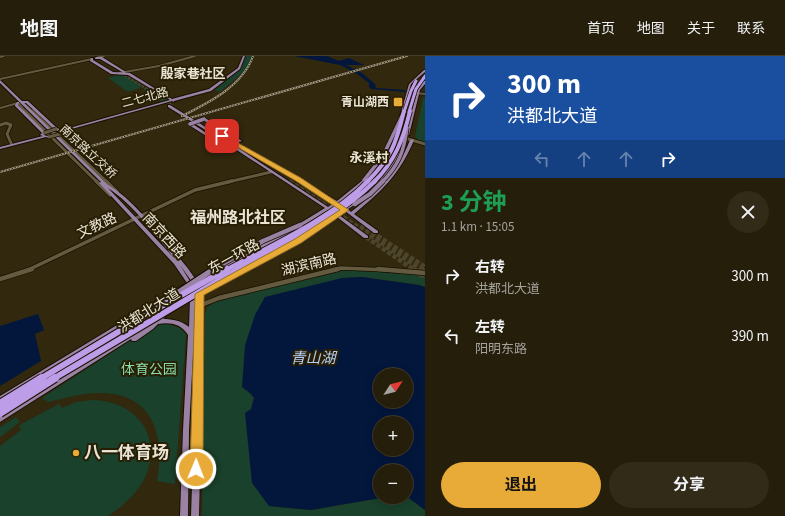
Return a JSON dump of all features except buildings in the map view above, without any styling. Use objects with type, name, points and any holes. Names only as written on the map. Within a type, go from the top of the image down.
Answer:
[{"type":"highway","name":"东一环路","points":[[0,404],[144,314],[307,224],[359,190],[376,174],[390,156],[400,132],[413,85],[425,72]]},
{"type":"highway","name":"东一环路","points":[[0,413],[128,332],[299,234],[352,200],[369,187],[388,167],[395,157],[407,128],[416,86],[425,76]]},
{"type":"main road","points":[[88,56],[97,57],[124,71],[173,103]]},
{"type":"main road","name":"二七北路","points":[[60,132],[173,103],[214,88],[239,68],[244,56]]},
{"type":"main road","points":[[97,57],[91,60],[112,73],[117,72],[129,74],[271,172],[328,208],[366,237]]},
{"type":"main road","points":[[97,57],[117,72]]},
{"type":"main road","name":"洪都北大道","points":[[0,399],[192,282],[300,225],[337,203],[382,164],[393,147],[410,84],[425,72]]},
{"type":"main road","points":[[0,80],[20,102]]},
{"type":"main road","name":"洪都北大道","points":[[0,420],[154,324],[163,316],[200,294],[298,241],[355,204],[388,172],[402,149],[419,91],[425,82]]},
{"type":"main road","points":[[0,84],[20,102],[27,102],[60,132]]},
{"type":"main road","points":[[419,91],[425,90]]},
{"type":"main road","points":[[20,102],[16,105],[43,135],[49,137]]},
{"type":"main road","name":"南京路立交桥","points":[[20,102],[106,185],[117,192]]},
{"type":"main road","name":"南京路立交桥","points":[[20,102],[104,186],[110,195]]},
{"type":"main road","points":[[364,180],[383,156],[393,139],[399,120],[406,109]]},
{"type":"main road","points":[[271,172],[264,171],[190,124],[204,119],[279,166],[281,170]]},
{"type":"main road","points":[[355,204],[362,201],[377,188],[403,154],[406,145],[407,128]]},
{"type":"main road","points":[[0,146],[43,135]]},
{"type":"main road","points":[[0,146],[43,135]]},
{"type":"main road","points":[[220,136],[337,203],[376,232]]},
{"type":"main road","points":[[220,136],[291,181]]},
{"type":"main road","points":[[351,214],[381,190],[393,177],[407,155],[412,140]]},
{"type":"main road","name":"南京西路","points":[[117,192],[142,216],[200,294],[201,305],[195,516]]},
{"type":"main road","name":"南京西路","points":[[110,195],[176,263],[192,282],[193,298],[184,516]]},
{"type":"main road","points":[[144,314],[219,265],[281,232],[300,225]]},
{"type":"main road","points":[[154,324],[174,322],[180,324],[191,335]]},
{"type":"street","points":[[0,57],[4,56]]},
{"type":"street","points":[[117,72],[159,66],[196,56]]},
{"type":"street","points":[[0,80],[97,57]]},
{"type":"street","points":[[408,92],[419,91],[425,94]]},
{"type":"street","points":[[0,108],[20,102]]},
{"type":"street","points":[[0,125],[11,125],[12,128],[7,134],[10,143]]},
{"type":"street","points":[[43,135],[56,129]]},
{"type":"street","name":"二七北路","points":[[49,137],[60,132]]},
{"type":"street","points":[[405,138],[425,144]]},
{"type":"street","name":"文教路","points":[[0,279],[37,267],[195,190],[271,172]]},
{"type":"street","name":"湖滨南路","points":[[201,305],[219,298],[341,268],[369,268],[425,273]]},
{"type":"green space","points":[[245,56],[252,56],[248,68],[220,92],[215,90],[241,68]]},
{"type":"green space","points":[[122,74],[142,85],[140,88],[128,92],[108,78]]},
{"type":"green space","points":[[146,86],[168,100],[161,102],[143,91]]},
{"type":"green space","points":[[423,98],[425,98],[425,143],[418,140],[415,136]]},
{"type":"green space","points":[[342,269],[425,275],[425,287],[362,277],[342,278],[247,389],[254,398],[251,409],[269,506],[311,510],[373,499],[373,504],[413,504],[413,501],[425,510],[425,516],[202,516],[205,315],[207,308],[214,302]]},
{"type":"green space","name":"体育公园","points":[[165,323],[180,328],[186,334],[175,484],[157,481],[159,448],[157,433],[152,420],[144,409],[133,400],[118,395],[100,393],[81,395],[48,402],[42,398],[154,325]]},
{"type":"green space","name":"八一体育场","points":[[91,400],[111,402],[127,409],[139,420],[147,433],[151,448],[150,465],[143,481],[131,497],[117,510],[107,516],[0,516],[0,446],[21,430],[19,425],[59,404],[62,408],[76,402]]},
{"type":"green space","points":[[16,417],[20,422],[0,437],[0,427]]},
{"type":"water","points":[[294,56],[327,56],[339,61],[349,58],[364,65],[346,65],[362,73],[375,84],[376,88],[405,90],[405,92],[371,89],[369,87],[369,83],[356,73],[340,65]]},
{"type":"water","name":"青山湖","points":[[362,277],[425,287],[425,510],[413,501],[413,464],[373,464],[373,499],[311,510],[269,506],[252,483],[245,413],[251,409],[254,398],[242,387],[245,345],[255,315],[265,297],[342,278]]},
{"type":"water","points":[[38,314],[44,330],[35,334],[41,361],[0,386],[0,326]]},
{"type":"tunnel","points":[[118,71],[173,105]]},
{"type":"tunnel","points":[[291,182],[289,181],[422,270]]},
{"type":"tunnel","points":[[361,225],[425,267]]},
{"type":"tunnel","points":[[366,237],[414,270]]},
{"type":"tunnel","points":[[413,269],[425,277]]},
{"type":"tunnel","points":[[420,269],[425,272]]},
{"type":"railway","points":[[182,116],[213,99],[233,85],[248,67],[253,56]]},
{"type":"railway","points":[[0,172],[407,56]]},
{"type":"place","name":"青山湖西","points":[[398,102]]},
{"type":"place","name":"八一体育场","points":[[76,453]]},
{"type":"district","name":"殷家巷社区","points":[[193,74]]},
{"type":"district","name":"永溪村","points":[[369,158]]},
{"type":"district","name":"福州路北社区","points":[[238,218]]},
{"type":"route","points":[[196,469],[201,305],[200,294],[298,241],[345,210],[337,203],[298,179],[244,147],[222,136]]}]
